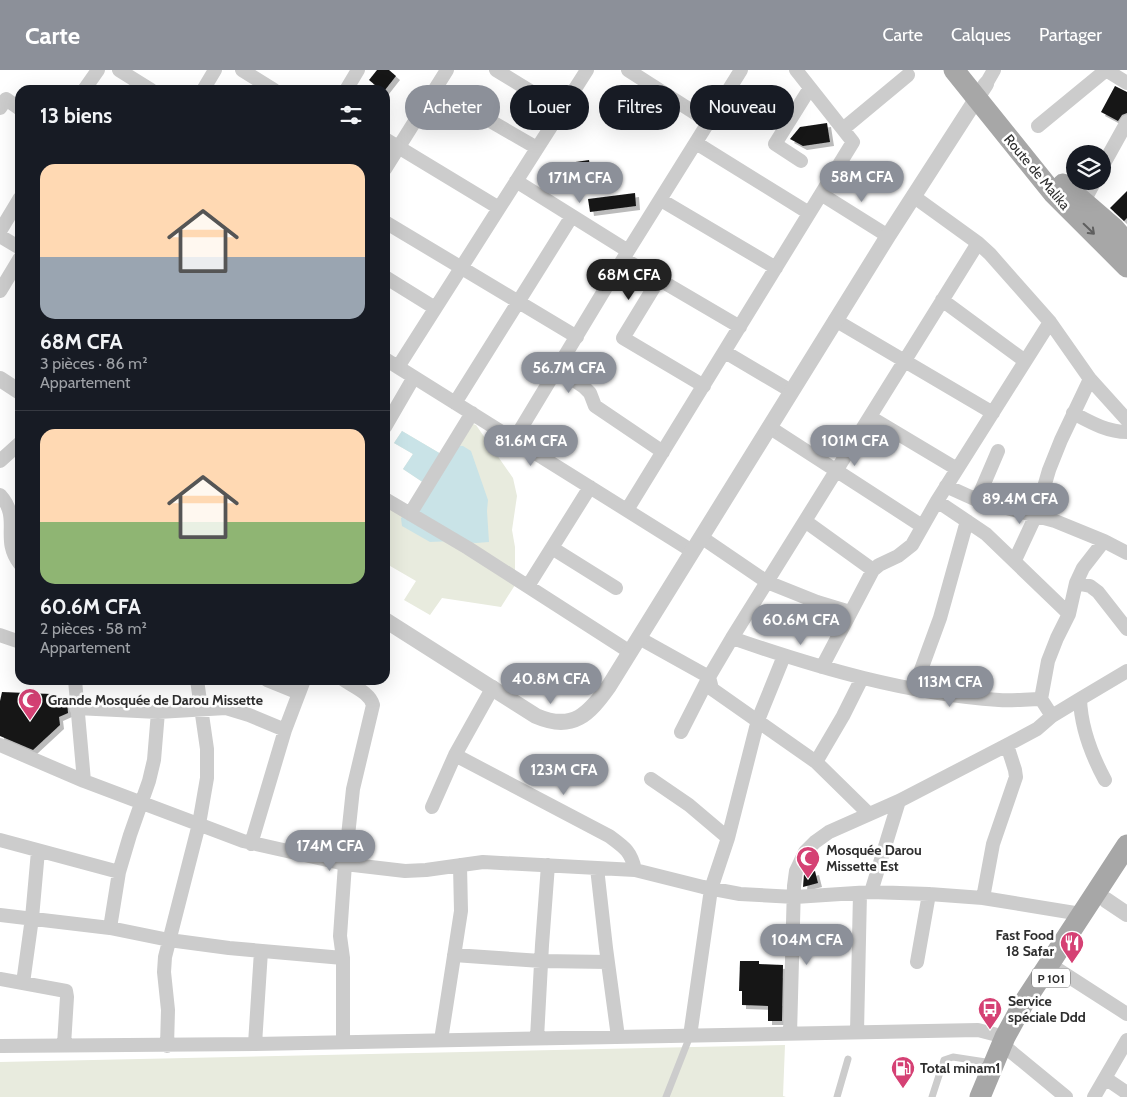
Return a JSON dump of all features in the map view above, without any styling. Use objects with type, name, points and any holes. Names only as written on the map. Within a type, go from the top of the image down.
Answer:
[{"type":"main road","name":"Route de Malika","points":[[954,70],[983,81],[1047,166],[1119,239],[1127,267]]},
{"type":"main road","name":"Route de Malika","points":[[983,81],[1029,165],[1053,193],[1119,239]]},
{"type":"main road","points":[[1119,239],[1127,279]]},
{"type":"main road","name":"P 101","points":[[980,1097],[1023,1004],[1127,845]]},
{"type":"main road","name":"P 101","points":[[992,1097],[1003,1050],[1127,868]]},
{"type":"street","points":[[88,85],[98,70]]},
{"type":"street","points":[[119,70],[143,85]]},
{"type":"street","points":[[205,85],[215,70]]},
{"type":"street","points":[[242,70],[266,85]]},
{"type":"street","points":[[349,85],[358,70]]},
{"type":"street","points":[[438,85],[447,70]]},
{"type":"street","points":[[496,70],[520,85]]},
{"type":"street","points":[[577,85],[587,70]]},
{"type":"street","points":[[628,70],[690,110]]},
{"type":"street","points":[[732,85],[741,70]]},
{"type":"street","points":[[1038,126],[1106,70],[1127,83]]},
{"type":"street","points":[[628,510],[853,142],[798,71]]},
{"type":"street","points":[[843,129],[908,75]]},
{"type":"street","points":[[390,623],[544,719],[556,722],[574,720],[585,715],[598,702],[634,645],[983,81]]},
{"type":"street","points":[[802,161],[775,144],[810,88]]},
{"type":"street","points":[[2,101],[15,107]]},
{"type":"street","points":[[1111,152],[1127,122]]},
{"type":"street","points":[[500,127],[537,148]]},
{"type":"street","points":[[390,162],[410,130]]},
{"type":"street","points":[[398,367],[548,130]]},
{"type":"street","points":[[514,440],[704,130]]},
{"type":"street","points":[[1118,140],[1127,151]]},
{"type":"street","points":[[390,142],[499,208]]},
{"type":"street","points":[[696,143],[810,213]]},
{"type":"street","points":[[516,181],[572,216],[659,279],[740,327]]},
{"type":"street","points":[[1083,203],[1090,190]]},
{"type":"street","points":[[821,194],[888,236]]},
{"type":"street","points":[[913,196],[978,243],[990,254],[1050,322],[1090,379],[1127,420]]},
{"type":"street","points":[[661,200],[776,268]]},
{"type":"street","points":[[0,231],[15,206]]},
{"type":"street","points":[[455,403],[572,216]]},
{"type":"street","points":[[390,225],[577,337]]},
{"type":"street","points":[[0,236],[15,245]]},
{"type":"street","points":[[681,732],[709,677],[732,638],[978,243]]},
{"type":"street","points":[[0,290],[15,266]]},
{"type":"street","points":[[659,279],[623,338],[704,386]]},
{"type":"street","points":[[390,281],[435,308]]},
{"type":"street","points":[[942,300],[1025,361]]},
{"type":"street","points":[[835,320],[993,412]]},
{"type":"street","points":[[822,667],[872,570],[912,545],[936,501],[1050,322]]},
{"type":"street","points":[[725,352],[791,391]]},
{"type":"street","points":[[390,362],[628,510],[767,582],[817,602],[850,612]]},
{"type":"street","points":[[557,369],[584,387],[590,393],[595,406],[663,452]]},
{"type":"street","points":[[390,418],[414,377]]},
{"type":"street","points":[[0,379],[15,386]]},
{"type":"street","points":[[1015,560],[1036,515],[1049,470],[1073,413],[1090,379]]},
{"type":"street","points":[[410,514],[472,413]]},
{"type":"street","points":[[1073,413],[1092,423],[1119,432],[1127,432]]},
{"type":"street","points":[[870,416],[957,469]]},
{"type":"street","points":[[769,427],[922,526]]},
{"type":"street","points":[[0,461],[15,448]]},
{"type":"street","points":[[977,500],[998,451]]},
{"type":"street","points":[[946,486],[977,500],[1055,521],[1104,541],[1127,553]]},
{"type":"street","points":[[528,586],[590,487]]},
{"type":"street","points":[[0,495],[8,507],[9,513],[6,532],[8,551],[15,559]]},
{"type":"street","points":[[936,501],[986,534],[1069,614]]},
{"type":"street","points":[[390,502],[528,586],[634,645],[709,677]]},
{"type":"street","points":[[805,521],[872,570]]},
{"type":"street","points":[[914,690],[940,618],[967,521]]},
{"type":"street","points":[[1052,716],[1041,699],[1048,660],[1069,614],[1076,583],[1082,568],[1104,541]]},
{"type":"street","points":[[552,548],[616,588]]},
{"type":"street","points":[[1076,583],[1090,586],[1098,592],[1127,629]]},
{"type":"street","points":[[0,635],[15,640]]},
{"type":"street","points":[[732,638],[822,667],[914,690],[1000,700],[1041,699]]},
{"type":"street","points":[[690,1036],[711,888],[728,838],[758,720],[784,656]]},
{"type":"street","points":[[790,1034],[796,871],[805,852],[829,832],[899,801],[1037,729],[1052,716],[1127,671]]},
{"type":"street","points":[[709,677],[712,689],[816,762],[869,814]]},
{"type":"street","points":[[816,762],[843,716],[862,678]]},
{"type":"street","points":[[74,685],[84,781]]},
{"type":"street","points":[[166,1046],[168,1010],[164,972],[169,940],[199,824],[207,778],[207,749],[198,685]]},
{"type":"street","points":[[343,1042],[343,958],[340,936],[345,864],[353,789],[373,705],[370,698],[352,685]]},
{"type":"street","points":[[250,844],[285,730],[302,686]]},
{"type":"street","points":[[432,807],[455,755],[493,687]]},
{"type":"street","points":[[1080,699],[1083,730],[1105,780]]},
{"type":"street","points":[[76,708],[158,712],[226,708],[285,730]]},
{"type":"street","points":[[110,928],[119,872],[154,760],[158,712]]},
{"type":"street","points":[[0,745],[84,781],[250,844],[345,864],[404,871],[483,862],[548,864],[635,870],[740,894],[795,897],[866,892],[928,894],[982,898],[1081,914]]},
{"type":"street","points":[[982,898],[993,844],[1016,777],[1007,745]]},
{"type":"street","points":[[455,755],[610,836],[633,857],[635,870]]},
{"type":"street","points":[[651,779],[689,805],[728,838]]},
{"type":"street","points":[[857,1032],[866,892],[899,801]]},
{"type":"street","points":[[0,840],[119,872]]},
{"type":"street","points":[[24,984],[38,851]]},
{"type":"street","points":[[537,1038],[548,864]]},
{"type":"street","points":[[441,1040],[460,911],[460,866]]},
{"type":"street","points":[[597,868],[618,1037]]},
{"type":"street","points":[[917,962],[928,894]]},
{"type":"street","points":[[1106,900],[1127,914]]},
{"type":"street","points":[[0,915],[110,928],[169,940],[343,958]]},
{"type":"street","points":[[255,1044],[261,951]]},
{"type":"street","points":[[454,955],[541,961],[608,962]]},
{"type":"street","points":[[1057,969],[1127,1014]]},
{"type":"street","points":[[0,979],[66,990],[64,1045]]},
{"type":"street","points":[[0,1046],[166,1046],[978,1030],[1066,1097]]},
{"type":"street","points":[[1094,1097],[1127,1040]]},
{"type":"street","points":[[1105,1078],[1127,1093]]},
{"type":"lane","points":[[666,1097],[690,1036]]},
{"type":"lane","points":[[932,1097],[944,1060],[1003,1050]]},
{"type":"lane","points":[[837,1097],[848,1059]]},
{"type":"shaded area","points":[[464,421],[476,425],[513,478],[517,496],[512,530],[515,547],[515,585],[501,607],[442,598],[430,615],[404,600],[416,581],[390,566],[390,496],[411,509],[427,485],[403,469],[413,454],[394,443],[402,431],[441,454]]},
{"type":"shaded area","points":[[785,1045],[783,1096],[786,1097],[0,1097],[0,1062]]},
{"type":"water","points":[[402,431],[441,454],[448,445],[463,446],[471,451],[488,500],[489,542],[430,542],[402,526],[401,518],[411,510],[427,485],[403,469],[413,454],[394,443]]},
{"type":"building","points":[[377,70],[389,70],[396,76],[389,85],[375,85],[369,80]]},
{"type":"building","points":[[1115,86],[1127,92],[1127,113],[1122,115],[1118,121],[1101,112]]},
{"type":"building","points":[[827,123],[830,142],[803,146],[790,139],[800,127]]},
{"type":"building","points":[[589,160],[591,173],[544,180],[542,167]]},
{"type":"building","points":[[1127,191],[1127,218],[1124,221],[1110,208]]},
{"type":"building","points":[[635,193],[636,206],[590,212],[588,199]]},
{"type":"building","name":"Grande Mosquée de Darou Missette","points":[[2,692],[51,694],[67,701],[68,713],[59,717],[60,725],[33,750],[0,736],[0,701]]},
{"type":"building","name":"Mosquée Darou Missette Est","points":[[815,871],[818,883],[803,887],[804,874]]},
{"type":"building","points":[[740,961],[759,961],[759,964],[783,965],[782,1021],[768,1021],[768,1006],[742,1005],[742,991],[739,991]]},
{"type":"place","name":"Grande Mosquée de Darou Missette","points":[[30,721]]},
{"type":"place","name":"Mosquée Darou Missette Est","points":[[808,879]]},
{"type":"place","name":"Fast Food 18 Safar","points":[[1072,964]]},
{"type":"place","name":"Service spéciale Ddd","points":[[990,1030]]},
{"type":"place","name":"Total minam1","points":[[903,1089]]}]
